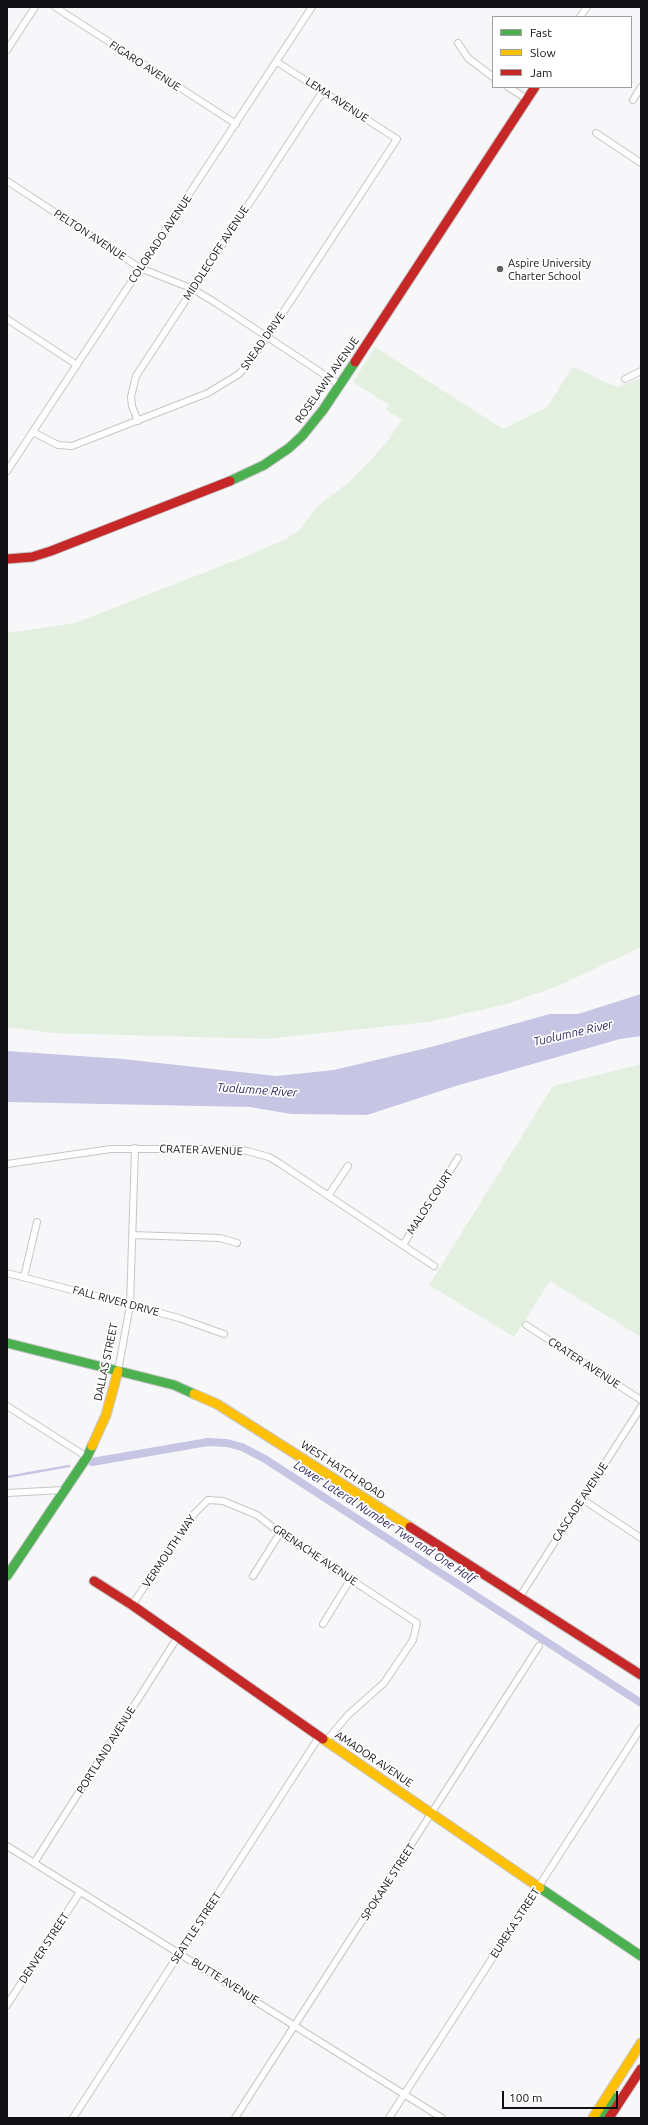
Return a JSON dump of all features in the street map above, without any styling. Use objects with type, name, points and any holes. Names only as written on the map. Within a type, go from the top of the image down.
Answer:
[{"type":"street","points":[[7,50],[35,7]]},
{"type":"street","name":"FIGARO AVENUE","points":[[55,7],[236,124]]},
{"type":"street","name":"COLORADO AVENUE","points":[[7,471],[10,461],[33,432],[312,7]]},
{"type":"street","points":[[581,16],[587,7]]},
{"type":"street","points":[[458,43],[468,58],[492,76]]},
{"type":"street","name":"LEMA AVENUE","points":[[277,62],[396,139]]},
{"type":"street","points":[[632,100],[641,87]]},
{"type":"street","points":[[510,88],[527,99]]},
{"type":"street","name":"ROSELAWN AVENUE","points":[[7,560],[32,557],[51,551],[264,465],[289,448],[302,436],[323,410],[534,88]]},
{"type":"street","name":"MIDDLECOFF AVENUE","points":[[138,421],[132,406],[131,390],[134,382],[322,91]]},
{"type":"street","points":[[596,133],[641,163]]},
{"type":"street","name":"SNEAD DRIVE","points":[[33,432],[58,445],[72,446],[208,393],[228,382],[248,364],[267,337],[396,139]]},
{"type":"street","name":"PELTON AVENUE","points":[[7,181],[140,268],[193,290],[340,385]]},
{"type":"street","points":[[7,319],[76,365]]},
{"type":"street","points":[[625,379],[641,371]]},
{"type":"street","name":"CRATER AVENUE","points":[[7,1164],[97,1150],[135,1148],[247,1151],[269,1157],[434,1266]]},
{"type":"street","name":"DALLAS STREET","points":[[7,1576],[63,1490],[87,1457],[106,1415],[118,1371],[130,1304],[135,1148]]},
{"type":"street","name":"MALOS COURT","points":[[402,1245],[458,1158]]},
{"type":"street","points":[[328,1196],[348,1166]]},
{"type":"street","points":[[24,1277],[37,1222]]},
{"type":"street","points":[[132,1235],[220,1238],[237,1243]]},
{"type":"street","name":"FALL RIVER DRIVE","points":[[7,1273],[130,1304],[179,1318],[224,1334]]},
{"type":"street","name":"CRATER AVENUE","points":[[526,1325],[641,1400]]},
{"type":"street","name":"WEST HATCH ROAD","points":[[7,1343],[174,1385],[217,1404],[641,1675]]},
{"type":"street","points":[[7,1406],[87,1457]]},
{"type":"street","name":"CASCADE AVENUE","points":[[519,1598],[641,1407]]},
{"type":"street","points":[[7,1493],[63,1490]]},
{"type":"street","points":[[582,1499],[641,1538]]},
{"type":"street","name":"GRENACHE AVENUE","points":[[208,1500],[223,1501],[252,1512],[350,1580],[417,1623]]},
{"type":"street","name":"VERMOUTH WAY","points":[[132,1605],[186,1524],[208,1500]]},
{"type":"street","points":[[253,1576],[280,1532]]},
{"type":"street","points":[[323,1624],[350,1580]]},
{"type":"street","name":"AMADOR AVENUE","points":[[94,1581],[132,1605],[322,1739],[641,1956]]},
{"type":"street","name":"SEATTLE STREET","points":[[73,2118],[322,1739],[384,1682],[413,1640],[417,1623]]},
{"type":"street","name":"PORTLAND AVENUE","points":[[34,1862],[177,1638]]},
{"type":"street","name":"SPOKANE STREET","points":[[235,2118],[539,1646]]},
{"type":"street","name":"EUREKA STREET","points":[[390,2118],[641,1728]]},
{"type":"street","name":"BUTTE AVENUE","points":[[7,1846],[442,2118]]},
{"type":"street","name":"DENVER STREET","points":[[7,2004],[80,1892]]},
{"type":"street","points":[[593,2118],[641,2044]]},
{"type":"street","points":[[610,2118],[641,2069]]},
{"type":"street","points":[[603,2118],[617,2090],[621,2074]]},
{"type":"green space","points":[[375,347],[503,429],[547,407],[572,368],[575,367],[606,383],[618,387],[641,378],[641,947],[558,986],[507,1004],[428,1022],[266,1039],[53,1033],[7,1027],[7,633],[75,623],[244,557],[286,539],[299,530],[317,507],[350,481],[370,461],[389,439],[402,420],[386,410],[389,405],[353,382]]},
{"type":"green space","points":[[641,1064],[641,1337],[550,1281],[514,1337],[429,1285],[553,1086]]},
{"type":"water","name":"Tuolumne River","points":[[641,994],[641,1036],[620,1039],[456,1086],[367,1115],[291,1114],[250,1107],[7,1102],[7,1051],[123,1059],[276,1076],[334,1070],[431,1047],[550,1014],[578,1014]]},
{"type":"waterway","name":"Lower Lateral Number Two and One Half","points":[[92,1462],[208,1442],[227,1443],[242,1447],[265,1459],[641,1703]]},
{"type":"waterway","name":"Lower Lateral Number Two and One Half","points":[[7,1477],[69,1466]]},
{"type":"traffic: fast","points":[[230,481],[264,465],[289,448],[302,436],[323,410],[355,362]]},
{"type":"traffic: fast","points":[[7,1343],[174,1385],[194,1394]]},
{"type":"traffic: fast","points":[[7,1576],[87,1457],[92,1446]]},
{"type":"traffic: fast","points":[[540,1888],[641,1956]]},
{"type":"traffic: fast","points":[[603,2118],[613,2097]]},
{"type":"traffic: slow","points":[[92,1446],[106,1415],[118,1371]]},
{"type":"traffic: slow","points":[[194,1394],[217,1404],[410,1527]]},
{"type":"traffic: slow","points":[[323,1739],[540,1888]]},
{"type":"traffic: slow","points":[[593,2118],[641,2043]]},
{"type":"traffic: jam","points":[[355,362],[534,88]]},
{"type":"traffic: jam","points":[[7,559],[32,557],[51,551],[230,481]]},
{"type":"traffic: jam","points":[[410,1527],[641,1675]]},
{"type":"traffic: jam","points":[[94,1581],[132,1605],[323,1739]]},
{"type":"traffic: jam","points":[[609,2118],[641,2069]]},
{"type":"place","name":"Aspire University Charter School","points":[[500,269]]}]
